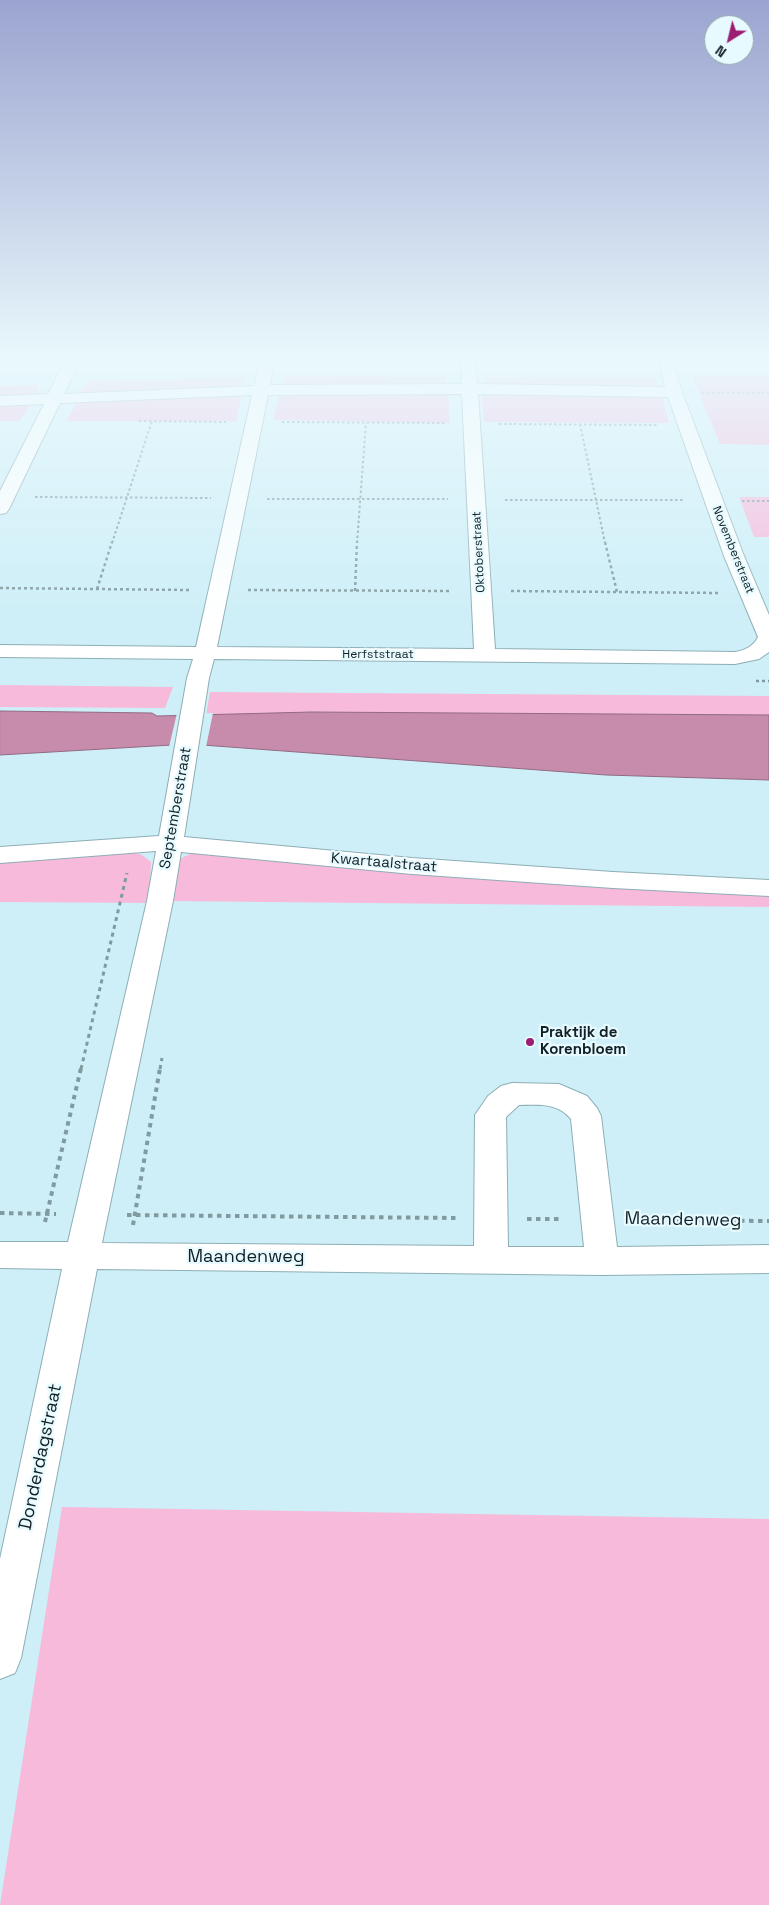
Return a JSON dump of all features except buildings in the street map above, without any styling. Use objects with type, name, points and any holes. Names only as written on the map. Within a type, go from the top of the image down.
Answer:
[{"type":"street","points":[[3,503],[30,447]]},
{"type":"street","name":"Septemberstraat","points":[[82,1257],[160,900],[198,678],[205,654],[248,447]]},
{"type":"street","name":"Oktoberstraat","points":[[473,447],[485,656]]},
{"type":"street","name":"Novemberstraat","points":[[694,447],[768,637],[765,646],[756,653]]},
{"type":"street","name":"Herfststraat","points":[[0,650],[205,654],[735,658],[756,653]]},
{"type":"street","name":"Kwartaalstraat","points":[[0,855],[169,843],[421,866],[769,888]]},
{"type":"street","points":[[491,1259],[490,1115],[499,1104],[512,1094],[559,1095],[576,1104],[586,1116],[602,1261]]},
{"type":"street","name":"Maandenweg","points":[[0,1255],[602,1261],[769,1259]]},
{"type":"street","name":"Donderdagstraat","points":[[0,1658],[82,1257]]},
{"type":"path","points":[[97,589],[144,447]]},
{"type":"path","points":[[355,590],[359,499],[364,447]]},
{"type":"path","points":[[585,447],[617,592]]},
{"type":"path","points":[[3,503],[127,498],[769,501]]},
{"type":"path","points":[[0,588],[750,593]]},
{"type":"path","points":[[38,1255],[133,845]]},
{"type":"path","name":"Maandenweg","points":[[0,1213],[769,1221]]},
{"type":"shaded area","points":[[739,497],[769,497],[769,537],[754,537]]},
{"type":"shaded area","points":[[0,685],[173,687],[165,708],[0,707]]},
{"type":"shaded area","points":[[210,692],[769,696],[769,715],[206,715]]},
{"type":"shaded area","points":[[0,711],[152,713],[157,716],[311,712],[769,715],[769,780],[606,775],[189,744],[0,755]]},
{"type":"shaded area","points":[[136,853],[151,862],[149,903],[0,902],[0,863]]},
{"type":"shaded area","points":[[198,853],[458,877],[600,887],[769,895],[769,907],[167,901],[177,860],[190,854]]},
{"type":"shaded area","points":[[62,1507],[769,1519],[769,1905],[0,1905]]},
{"type":"pier","points":[[177,713],[213,713],[206,747],[169,747]]},
{"type":"place","name":"Praktijk de Korenbloem","points":[[530,1042]]}]
